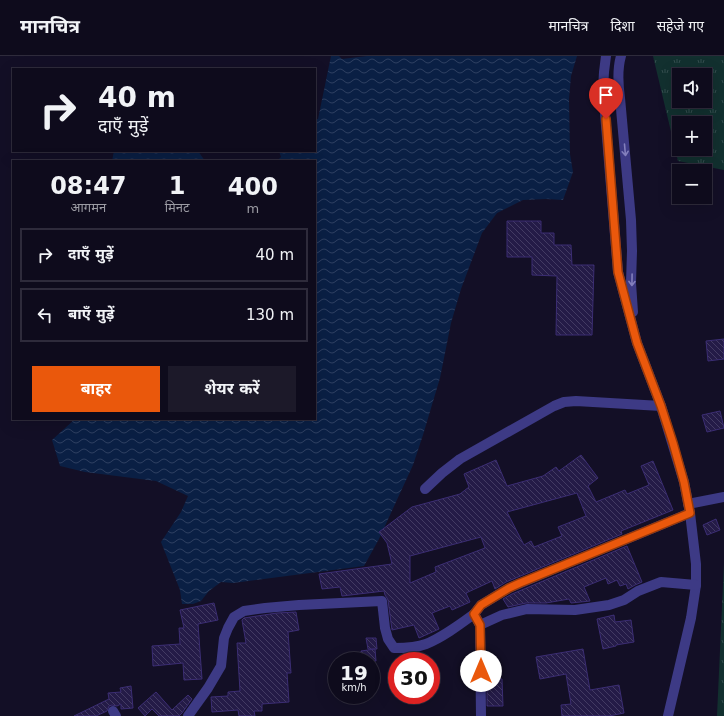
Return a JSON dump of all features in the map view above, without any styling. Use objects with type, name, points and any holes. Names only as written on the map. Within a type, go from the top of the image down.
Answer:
[{"type":"street","points":[[606,56],[604,89],[618,272],[637,343],[661,406],[684,482],[696,564],[696,585],[691,618],[668,716]]},
{"type":"street","points":[[621,56],[618,80],[631,220],[633,326]]},
{"type":"street","points":[[426,489],[442,473],[460,459],[554,406],[564,402],[576,401],[661,406]]},
{"type":"street","points":[[188,716],[208,688],[221,666],[224,638],[228,628],[234,617],[244,611],[292,606],[382,601],[385,628],[388,639],[394,648],[410,648],[425,645],[447,633],[474,614],[481,605],[509,588],[689,509],[724,496]]},
{"type":"street","points":[[480,625],[502,615],[527,609],[575,610],[609,605],[624,600],[638,591],[661,582],[696,585]]},
{"type":"street","points":[[474,614],[480,625],[481,716]]},
{"type":"green space","points":[[653,56],[724,56],[724,170],[712,168],[712,164],[693,164],[678,161],[677,156],[712,156],[712,116],[672,116],[672,136]]},
{"type":"green space","points":[[724,563],[724,716],[717,716]]},
{"type":"water","points":[[331,56],[339,56],[342,59],[367,56],[577,56],[571,76],[569,99],[570,154],[573,172],[563,200],[523,200],[497,213],[482,233],[461,289],[451,323],[440,378],[413,465],[379,539],[364,566],[233,583],[221,582],[209,591],[201,601],[193,604],[182,604],[180,590],[161,542],[181,512],[188,496],[156,481],[85,472],[60,466],[52,440],[74,420],[316,420],[316,160],[278,160],[281,157],[279,152],[316,152],[316,119],[318,119]]},
{"type":"water","points":[[114,152],[199,152],[204,160],[112,160]]},
{"type":"building","points":[[507,221],[541,221],[541,233],[554,233],[554,245],[571,245],[572,265],[594,265],[592,335],[556,335],[557,276],[532,275],[532,257],[507,257]]},
{"type":"building","points":[[724,339],[724,359],[708,361],[706,341]]},
{"type":"building","points":[[720,411],[724,428],[707,432],[702,415]]},
{"type":"building","points":[[581,455],[598,478],[588,486],[596,502],[625,490],[627,494],[649,485],[641,466],[653,461],[673,510],[621,531],[622,534],[506,582],[495,589],[492,581],[466,593],[470,602],[452,610],[450,606],[432,613],[439,629],[419,638],[414,625],[392,630],[388,600],[384,591],[342,596],[340,587],[322,589],[319,574],[392,564],[387,543],[379,532],[412,507],[460,494],[469,487],[464,474],[496,460],[507,486],[543,476],[556,467],[559,471]],"holes":[[[577,493],[586,516],[558,527],[562,536],[534,547],[531,541],[524,545],[507,512]],[[481,537],[485,548],[435,567],[436,572],[410,583],[410,556]]]},
{"type":"building","points":[[716,519],[720,530],[707,535],[703,525]]},
{"type":"building","points":[[627,546],[642,582],[628,589],[626,584],[620,586],[617,580],[608,584],[606,578],[584,587],[590,601],[571,603],[569,599],[546,603],[526,603],[508,607],[503,599],[512,594]]},
{"type":"building","points":[[214,603],[218,620],[198,624],[202,679],[184,680],[183,663],[153,666],[152,646],[180,644],[179,628],[184,628],[180,610]]},
{"type":"building","points":[[296,612],[299,630],[288,632],[291,673],[287,673],[289,702],[262,704],[262,711],[254,711],[255,716],[239,716],[238,710],[212,712],[211,697],[228,696],[228,692],[240,691],[237,643],[246,643],[242,620],[244,618],[277,613]]},
{"type":"building","points":[[614,615],[615,622],[631,620],[634,642],[603,649],[597,619]]},
{"type":"building","points":[[366,638],[376,638],[377,649],[368,649]]},
{"type":"building","points":[[375,649],[375,652],[361,652]]},
{"type":"building","points":[[583,649],[590,690],[619,685],[624,713],[609,716],[562,716],[561,705],[571,704],[566,674],[540,679],[536,657]]},
{"type":"building","points":[[494,655],[495,679],[502,679],[503,706],[487,706],[487,656]]},
{"type":"building","points":[[131,686],[133,708],[121,709],[121,704],[117,706],[112,705],[109,706],[107,711],[96,716],[74,716],[109,699],[108,693],[121,692],[120,688]]},
{"type":"building","points":[[156,692],[172,710],[188,695],[192,699],[179,716],[159,716],[152,709],[145,716],[138,708]]},
{"type":"route","points":[[481,671],[480,625],[474,614],[481,605],[520,583],[690,513],[684,482],[673,443],[661,406],[637,343],[618,272],[606,119]]}]
